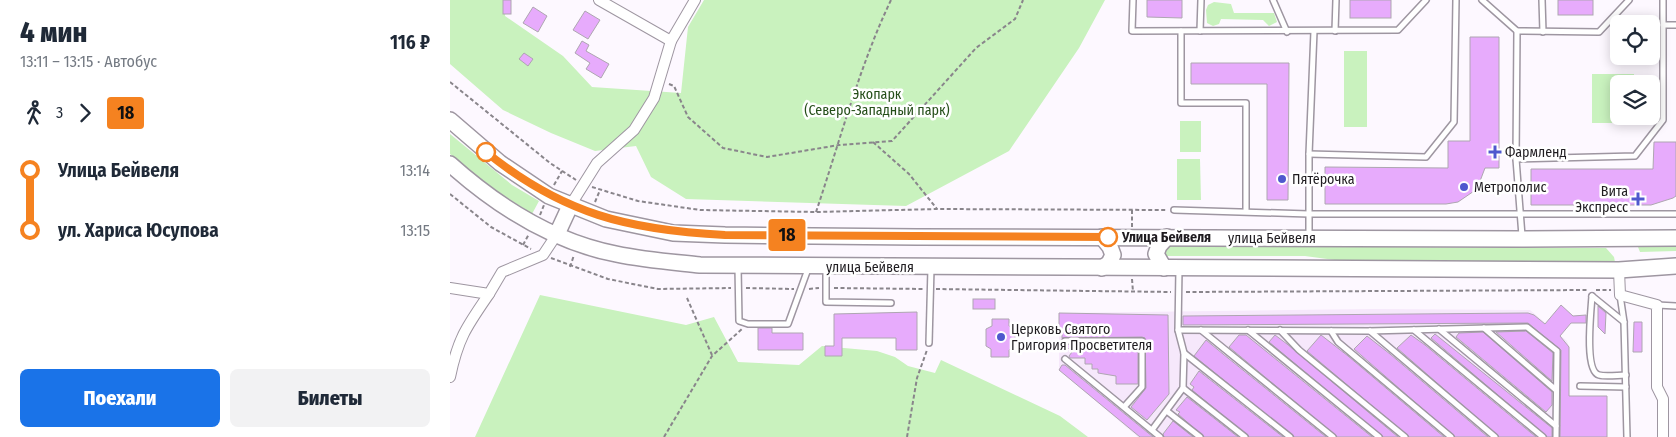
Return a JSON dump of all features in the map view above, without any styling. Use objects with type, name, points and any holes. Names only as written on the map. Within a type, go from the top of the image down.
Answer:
[{"type":"main road","name":"улица Бейвеля","points":[[450,120],[500,163],[549,196],[591,214],[625,224],[673,232],[725,235],[1676,238]]},
{"type":"main road","name":"улица Бейвеля","points":[[450,164],[489,195],[535,224],[579,244],[614,254],[650,260],[738,266],[826,267],[1619,270],[1676,266]]},
{"type":"main road","points":[[557,234],[570,206]]},
{"type":"main road","points":[[1102,237],[1110,246],[1113,255],[1109,263],[1102,268]]},
{"type":"main road","points":[[1167,237],[1159,246],[1156,254],[1171,268]]},
{"type":"street","points":[[599,0],[671,41]]},
{"type":"street","points":[[570,206],[597,163],[634,130],[654,98],[671,41],[695,0]]},
{"type":"street","points":[[450,377],[462,333],[502,272],[543,255],[557,234]]},
{"type":"street","points":[[1619,270],[1620,292],[1657,305],[1657,388],[1663,399],[1664,437]]},
{"type":"street","points":[[450,288],[489,294]]},
{"type":"lane","points":[[1133,0],[1132,31],[1287,32],[1398,30],[1426,0]]},
{"type":"lane","points":[[1200,0],[1200,31]]},
{"type":"lane","points":[[1273,0],[1287,32]]},
{"type":"lane","points":[[1335,31],[1336,0]]},
{"type":"lane","points":[[1309,154],[1426,157],[1454,122],[1456,0]]},
{"type":"lane","points":[[1482,0],[1517,31],[1542,32],[1599,32],[1629,0]]},
{"type":"lane","points":[[1542,0],[1542,32]]},
{"type":"lane","points":[[1516,158],[1635,156],[1663,120],[1663,0]]},
{"type":"lane","points":[[1663,25],[1676,24]]},
{"type":"lane","points":[[1181,31],[1181,103],[1246,103],[1246,211]]},
{"type":"lane","points":[[1309,238],[1309,154],[1314,31]]},
{"type":"lane","points":[[1517,31],[1516,158],[1522,215],[1522,239]]},
{"type":"lane","points":[[1174,210],[1310,214],[1676,214]]},
{"type":"lane","points":[[738,266],[738,322],[748,324],[788,324],[809,266]]},
{"type":"lane","points":[[826,267],[826,302],[891,302]]},
{"type":"lane","points":[[929,343],[932,267]]},
{"type":"lane","points":[[1152,430],[1168,412],[1183,388],[1184,353],[1178,330],[1179,292],[1171,268]]},
{"type":"lane","points":[[1620,292],[1624,322],[1627,437]]},
{"type":"lane","points":[[1624,322],[1592,296],[1589,360],[1592,370],[1598,375],[1626,375]]},
{"type":"lane","points":[[1657,305],[1676,306]]},
{"type":"lane","points":[[1178,330],[1370,331],[1527,327],[1557,351],[1556,437]]},
{"type":"lane","points":[[1484,328],[1556,390]]},
{"type":"lane","points":[[1439,329],[1556,426]]},
{"type":"lane","points":[[1201,330],[1333,437]]},
{"type":"lane","points":[[1248,330],[1379,437]]},
{"type":"lane","points":[[1280,330],[1299,350],[1405,437]]},
{"type":"lane","points":[[1414,330],[1543,437]]},
{"type":"lane","points":[[1331,331],[1338,342],[1451,437]]},
{"type":"lane","points":[[1370,331],[1495,437]]},
{"type":"lane","points":[[1065,341],[1142,341],[1142,388],[1124,408]]},
{"type":"lane","points":[[1184,353],[1290,437]]},
{"type":"lane","points":[[1065,359],[1160,437]]},
{"type":"lane","points":[[1580,386],[1626,387]]},
{"type":"lane","points":[[1183,388],[1245,437]]},
{"type":"lane","points":[[1168,412],[1200,437]]},
{"type":"path","points":[[816,212],[874,41],[891,0]]},
{"type":"path","points":[[661,78],[674,86],[688,117],[723,148],[767,157],[839,145],[892,141],[976,48],[1015,19],[1023,0]]},
{"type":"path","points":[[450,82],[562,171],[584,185],[638,201],[700,210],[816,212],[937,209],[1174,210]]},
{"type":"path","points":[[873,142],[909,174],[937,209]]},
{"type":"path","points":[[524,245],[562,171]]},
{"type":"path","points":[[591,214],[600,190]]},
{"type":"path","points":[[450,194],[491,226],[543,255],[570,267],[608,279],[658,288],[1132,292],[1620,292]]},
{"type":"path","points":[[1132,210],[1132,237]]},
{"type":"path","points":[[570,267],[579,244]]},
{"type":"path","points":[[1132,268],[1132,292]]},
{"type":"path","points":[[687,298],[712,356]]},
{"type":"path","points":[[664,437],[712,356],[748,324]]},
{"type":"path","points":[[907,437],[917,378],[929,343]]},
{"type":"shaded area","points":[[1373,309],[1530,310],[1567,341],[1569,347],[1569,437],[1138,437],[1059,370],[1059,313]]},
{"type":"green space","name":"Экопарк (Северо-Западный парк)","points":[[450,0],[506,0],[505,16],[563,56],[592,87],[681,93],[688,27],[704,0],[1105,0],[1079,48],[1009,151],[906,206],[686,199],[651,177],[636,146],[595,151],[503,110],[450,64]]},
{"type":"green space","points":[[1214,2],[1231,4],[1234,13],[1274,13],[1277,22],[1269,26],[1263,20],[1221,19],[1219,24],[1213,26],[1207,23],[1206,10],[1208,5]]},
{"type":"green space","points":[[1344,51],[1367,51],[1367,127],[1344,127]]},
{"type":"green space","points":[[1592,74],[1634,74],[1610,75],[1610,123],[1592,123]]},
{"type":"green space","points":[[1180,121],[1201,121],[1201,152],[1180,152]]},
{"type":"green space","points":[[450,134],[512,185],[539,201],[532,214],[483,182],[450,154]]},
{"type":"green space","points":[[1177,159],[1200,159],[1201,200],[1177,200]]},
{"type":"green space","points":[[1167,246],[1606,248],[1614,257],[1615,262],[1342,261],[1305,256],[1165,256],[1163,254]]},
{"type":"green space","points":[[1676,246],[1676,251],[1640,252],[1638,247]]},
{"type":"green space","points":[[540,295],[686,325],[714,317],[738,362],[799,365],[822,346],[877,351],[895,357],[908,366],[935,373],[941,360],[1060,416],[1088,437],[475,437]]},
{"type":"building","points":[[503,0],[511,0],[511,14],[503,14]]},
{"type":"building","points":[[1147,0],[1182,0],[1182,18],[1147,17]]},
{"type":"building","points":[[1350,0],[1391,0],[1391,18],[1350,18]]},
{"type":"building","points":[[1558,0],[1593,0],[1593,15],[1558,15]]},
{"type":"building","points":[[533,7],[547,16],[538,32],[523,23]]},
{"type":"building","points":[[585,11],[600,20],[588,39],[573,30]]},
{"type":"building","points":[[1470,37],[1499,37],[1499,168],[1485,168],[1477,189],[1458,202],[1446,204],[1325,204],[1325,167],[1448,168],[1448,141],[1470,141]]},
{"type":"building","points":[[582,41],[589,45],[586,51],[609,64],[601,78],[586,69],[590,63],[575,53]]},
{"type":"building","points":[[524,53],[533,59],[528,66],[519,59]]},
{"type":"building","points":[[1191,63],[1289,63],[1288,200],[1267,200],[1267,84],[1191,84]]},
{"type":"building","points":[[1654,142],[1676,142],[1676,196],[1673,198],[1651,205],[1531,205],[1531,169],[1653,169]]},
{"type":"building","points":[[973,299],[995,299],[995,309],[973,309]]},
{"type":"building","points":[[1561,305],[1573,316],[1586,315],[1586,323],[1571,323],[1560,336],[1569,347],[1569,396],[1607,396],[1607,437],[1560,437],[1561,350],[1528,323],[1183,325],[1183,316],[1528,313],[1534,315],[1545,324]]},
{"type":"building","points":[[1598,306],[1606,313],[1605,334],[1598,327]]},
{"type":"building","points":[[917,312],[917,350],[896,350],[896,338],[842,338],[842,356],[825,356],[825,346],[834,346],[834,314]]},
{"type":"building","points":[[1059,313],[1168,315],[1169,394],[1147,420],[1131,407],[1146,388],[1145,338],[1062,338],[1062,334],[1059,334]]},
{"type":"building","name":"Церковь Святого Григория Просветителя","points":[[992,319],[1009,319],[1009,326],[1015,329],[1015,347],[1009,350],[1009,357],[991,357],[991,349],[986,346],[986,329],[992,326]]},
{"type":"building","points":[[1634,322],[1642,322],[1642,352],[1633,352]]},
{"type":"building","points":[[758,328],[772,328],[772,333],[803,333],[803,350],[758,350]]},
{"type":"building","points":[[1526,331],[1553,353],[1552,381],[1496,332]]},
{"type":"building","points":[[1483,332],[1552,392],[1552,405],[1546,412],[1456,337],[1459,333]]},
{"type":"building","points":[[1435,334],[1552,428],[1552,437],[1547,437],[1431,338]]},
{"type":"building","points":[[1239,335],[1246,335],[1372,437],[1337,437],[1229,347]]},
{"type":"building","points":[[1275,335],[1398,437],[1383,437],[1269,342]]},
{"type":"building","points":[[1321,335],[1444,437],[1409,437],[1307,351]]},
{"type":"building","points":[[1411,335],[1536,437],[1499,437],[1397,348]]},
{"type":"building","points":[[1367,336],[1488,437],[1455,437],[1354,349]]},
{"type":"building","points":[[1206,340],[1326,437],[1294,437],[1194,356]]},
{"type":"building","points":[[1062,344],[1138,345],[1138,384],[1116,384],[1116,376],[1098,373],[1098,369],[1092,369],[1092,364],[1085,364],[1085,358],[1070,358],[1069,356],[1075,348],[1062,349]]},
{"type":"building","points":[[1062,365],[1065,365],[1153,437],[1140,437],[1059,370]]},
{"type":"building","points":[[1199,371],[1283,437],[1249,437],[1192,390],[1194,387],[1190,384]]},
{"type":"building","points":[[1187,397],[1238,437],[1204,437],[1176,410]]},
{"type":"building","points":[[1173,421],[1193,437],[1164,437],[1163,434]]},
{"type":"bus line","name":"18","points":[[486,152],[527,183],[570,206],[625,224],[673,232],[725,235],[1108,237]]},
{"type":"place","name":"Фармленд","points":[[1495,152]]},
{"type":"place","name":"Пятёрочка","points":[[1282,179]]},
{"type":"place","name":"Метрополис","points":[[1464,187]]},
{"type":"place","name":"Вита Экспресс","points":[[1638,199]]},
{"type":"place","name":"Улица Бейвеля","points":[[1108,237]]},
{"type":"place","name":"Церковь Святого Григория Просветителя","points":[[1001,337]]}]
